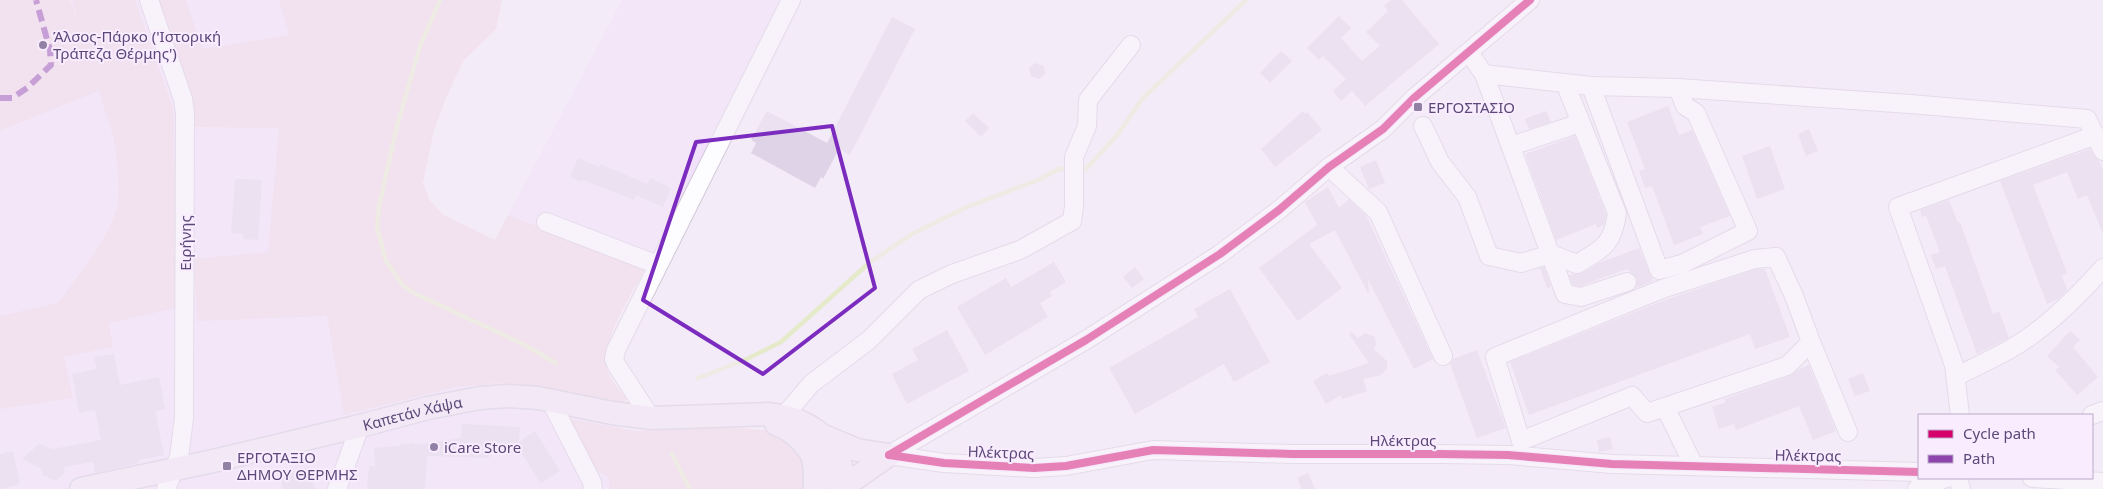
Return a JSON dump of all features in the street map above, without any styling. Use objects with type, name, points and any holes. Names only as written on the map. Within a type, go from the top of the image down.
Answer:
[{"type":"main road","name":"Καπετάν Χάψα","points":[[81,489],[170,479],[456,401],[508,396],[550,400],[612,413],[651,418],[768,414],[784,416],[808,426],[818,444],[832,479],[842,487]]},
{"type":"main road","name":"Καπετάν Χάψα","points":[[748,416],[786,428],[800,438],[818,444]]},
{"type":"main road","points":[[815,489],[818,444],[889,456]]},
{"type":"main road","points":[[842,487],[889,456]]},
{"type":"street","name":"Ειρήνης","points":[[149,0],[183,99],[185,113],[184,404],[181,447],[170,479]]},
{"type":"street","points":[[651,418],[617,366],[614,359],[616,350],[791,0]]},
{"type":"street","points":[[889,456],[1105,328],[1141,303],[1174,285],[1220,254],[1279,210],[1329,167],[1383,129],[1414,98],[1530,0]]},
{"type":"street","points":[[784,416],[811,384],[869,340],[919,290],[952,274],[1020,250],[1072,221],[1074,157],[1087,126],[1088,100],[1131,45]]},
{"type":"street","points":[[1469,53],[1484,74],[1565,294],[1581,297],[1627,282]]},
{"type":"street","points":[[1484,74],[1591,86],[1678,88],[1900,103],[2087,119],[2100,143],[1898,207],[1947,342],[1957,376],[1960,414]]},
{"type":"street","points":[[1424,126],[1440,162],[1467,198],[1489,256],[1521,263],[1550,254],[1577,264],[1603,249],[1615,231],[1617,213],[1565,83]]},
{"type":"street","points":[[1591,86],[1659,270],[1682,264],[1748,231],[1696,113],[1685,106],[1678,88]]},
{"type":"street","points":[[1511,146],[1580,123]]},
{"type":"street","points":[[1329,167],[1378,212],[1442,356]]},
{"type":"street","points":[[546,222],[658,265]]},
{"type":"street","points":[[1811,342],[1786,366],[1647,413],[1632,396],[1521,441],[1495,357],[1662,289],[1755,259],[1776,257],[1794,296],[1848,432]]},
{"type":"street","points":[[1957,376],[2024,340],[2085,288],[2103,268]]},
{"type":"street","points":[[550,400],[592,482],[593,489]]},
{"type":"street","points":[[1665,407],[1694,466]]},
{"type":"street","points":[[337,489],[360,426]]},
{"type":"street","name":"Ηλέκτρας","points":[[889,456],[944,464],[1034,468],[1066,466],[1153,450],[1292,454],[1508,455],[1612,464],[1918,472]]},
{"type":"street","points":[[1917,489],[1943,479]]},
{"type":"street","points":[[2050,479],[2103,482]]},
{"type":"highlighted area","points":[[832,126],[875,288],[763,374],[643,300],[696,142]]},
{"type":"shaded area","points":[[0,0],[427,0],[370,182],[569,380],[638,444],[661,489],[0,489]]},
{"type":"shaded area","points":[[0,0],[70,0],[82,34],[72,0],[135,0],[173,108],[176,308],[109,323],[113,347],[64,357],[73,398],[0,409],[0,316],[58,303],[84,268],[110,226],[118,202],[119,187],[114,141],[100,90],[0,131]]},
{"type":"shaded area","points":[[158,0],[186,0],[202,49],[289,35],[279,0],[502,0],[496,29],[463,61],[446,98],[434,130],[423,183],[429,199],[442,214],[495,240],[508,215],[646,267],[619,317],[608,344],[606,357],[608,372],[626,398],[625,403],[532,386],[497,383],[455,387],[344,415],[327,316],[197,321],[194,259],[268,252],[279,128],[194,127],[193,103]]},
{"type":"shaded area","points":[[622,0],[786,0],[646,267],[508,215]]},
{"type":"shaded area","points":[[569,419],[636,431],[728,427],[777,433],[802,451],[808,489],[609,489],[609,478],[592,467]]},
{"type":"building","points":[[1391,0],[1402,0],[1439,44],[1365,106],[1352,91],[1341,101],[1333,91],[1346,79],[1323,56],[1319,60],[1307,48],[1339,16],[1351,28],[1341,38],[1362,61],[1380,46],[1366,32],[1388,11],[1384,6]]},
{"type":"building","points":[[892,17],[915,29],[850,155],[839,149],[823,179],[821,177],[815,188],[751,153],[756,143],[751,140],[767,111],[827,143]]},
{"type":"building","points":[[1281,51],[1292,61],[1270,83],[1260,73]]},
{"type":"building","points":[[1035,63],[1044,66],[1045,74],[1039,79],[1031,76],[1029,68]]},
{"type":"building","points":[[1668,106],[1679,135],[1692,130],[1730,216],[1700,227],[1703,234],[1674,245],[1652,186],[1645,188],[1639,171],[1645,169],[1627,122]]},
{"type":"building","points":[[1303,111],[1305,114],[1307,112],[1322,130],[1275,167],[1261,149]]},
{"type":"building","points":[[1546,111],[1551,122],[1529,129],[1525,119]]},
{"type":"building","points":[[973,113],[989,128],[981,137],[965,121]]},
{"type":"building","points":[[1809,129],[1818,151],[1806,156],[1798,134]]},
{"type":"building","points":[[1575,136],[1606,214],[1605,221],[1604,225],[1597,228],[1596,224],[1556,240],[1525,154]]},
{"type":"building","points":[[1770,146],[1785,189],[1757,199],[1742,156]]},
{"type":"building","points":[[2090,149],[2103,170],[2103,234],[2087,195],[2078,199],[2067,172],[2033,185],[2067,273],[2062,276],[2067,290],[2058,299],[2047,304],[2000,181]]},
{"type":"building","points":[[578,158],[599,167],[600,164],[647,184],[650,178],[671,188],[663,207],[636,195],[634,200],[583,180],[582,182],[570,177]]},
{"type":"building","points":[[1376,160],[1385,183],[1369,189],[1360,167]]},
{"type":"building","points":[[235,179],[262,180],[258,240],[243,239],[244,234],[231,233]]},
{"type":"building","points":[[1328,187],[1339,208],[1349,199],[1366,215],[1433,359],[1414,369],[1368,279],[1369,293],[1335,230],[1309,244],[1342,288],[1298,321],[1259,268],[1317,225],[1305,202]]},
{"type":"building","points":[[1949,200],[1958,223],[1960,222],[1993,314],[1999,311],[2009,338],[1977,354],[1945,266],[1936,269],[1931,255],[1940,252],[1926,216],[1922,217],[1920,210]]},
{"type":"building","points":[[1639,248],[1653,281],[1636,288],[1637,278],[1627,269],[1580,286],[1573,285],[1569,275],[1582,273],[1599,263]]},
{"type":"building","points":[[1054,262],[1066,282],[1050,292],[1052,296],[1040,303],[1048,317],[985,355],[957,307],[1006,278],[1011,287]]},
{"type":"building","points":[[1135,267],[1144,279],[1132,288],[1123,277]]},
{"type":"building","points":[[1544,267],[1551,287],[1547,288],[1540,268]]},
{"type":"building","points":[[1757,269],[1765,269],[1790,337],[1755,349],[1750,334],[1529,415],[1510,362],[1662,301]]},
{"type":"building","points":[[1230,289],[1270,362],[1234,382],[1224,364],[1135,414],[1109,368],[1198,317],[1194,309]]},
{"type":"building","points":[[947,330],[969,371],[907,404],[892,374],[918,360],[912,349]]},
{"type":"building","points":[[2070,331],[2080,340],[2073,347],[2098,377],[2077,395],[2055,370],[2059,367],[2047,356]]},
{"type":"building","points":[[1351,332],[1358,338],[1365,333],[1375,337],[1376,344],[1374,350],[1387,361],[1387,368],[1381,375],[1363,379],[1367,391],[1342,399],[1341,395],[1326,404],[1313,381],[1327,373],[1329,376],[1369,363],[1349,334]]},
{"type":"building","points":[[1477,350],[1506,428],[1477,438],[1450,364],[1453,359]]},
{"type":"building","points":[[114,354],[120,385],[159,377],[165,409],[155,411],[164,455],[138,460],[139,463],[95,473],[93,462],[63,467],[65,473],[56,481],[43,475],[42,469],[22,459],[39,444],[53,449],[101,440],[95,410],[79,413],[72,374],[97,369],[94,357]]},
{"type":"building","points":[[1809,365],[1836,431],[1813,440],[1799,406],[1736,430],[1734,424],[1719,429],[1712,407],[1726,402],[1724,399],[1790,376],[1799,369]]},
{"type":"building","points":[[1863,373],[1870,391],[1855,396],[1848,379]]},
{"type":"building","points":[[462,424],[520,427],[519,442],[535,431],[560,471],[541,483],[522,454],[489,452],[489,458],[427,456],[425,489],[367,489],[369,466],[375,466],[374,448],[400,446],[400,444],[414,443],[415,445],[461,438]]},
{"type":"building","points":[[1610,437],[1613,449],[1599,452],[1597,440]]},
{"type":"building","points":[[13,451],[20,484],[0,489],[0,454]]},
{"type":"building","points":[[309,467],[315,489],[283,489],[280,474]]},
{"type":"building","points":[[1308,473],[1315,489],[1302,489],[1297,478]]},
{"type":"waterway","points":[[440,0],[420,46],[397,126],[379,206],[377,227],[386,261],[403,285],[414,293],[523,344],[556,363]]},
{"type":"waterway","points":[[1078,169],[1086,169],[1118,134],[1142,99],[1246,0]]},
{"type":"waterway","points":[[698,378],[745,360],[781,342],[869,263],[912,234],[967,207],[1038,180],[1059,169],[1070,169]]},
{"type":"waterway","points":[[672,454],[690,489]]},
{"type":"marked path","points":[[0,98],[12,98],[27,88],[51,65],[50,50],[36,0]]},
{"type":"cycle path","points":[[889,455],[1086,340],[1220,254],[1279,210],[1329,167],[1383,129],[1414,98],[1530,0]]},
{"type":"cycle path","points":[[889,455],[944,463],[1034,468],[1066,466],[1153,450],[1292,454],[1508,455],[1612,464],[1918,472]]},
{"type":"place","name":"Άλσος-Πάρκο ('Ιστορική Τράπεζα Θέρμης')","points":[[43,45]]},
{"type":"place","name":"ΕΡΓΟΣΤΑΣΙΟ","points":[[1418,107]]},
{"type":"place","name":"iCare Store","points":[[434,447]]},
{"type":"place","name":"ΕΡΓΟΤΑΞΙΟ ΔΗΜΟΥ ΘΕΡΜΗΣ","points":[[227,466]]}]
